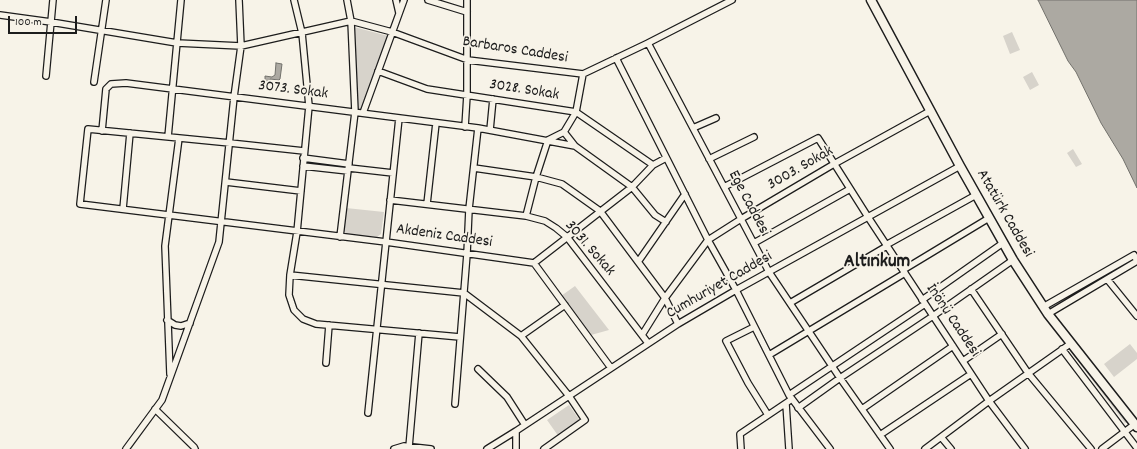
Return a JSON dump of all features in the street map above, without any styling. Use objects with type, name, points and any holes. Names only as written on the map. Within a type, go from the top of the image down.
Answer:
[{"type":"main road","name":"Atatürk Caddesi","points":[[871,0],[960,166],[1013,260],[1046,311],[1070,344],[1136,425]]},
{"type":"street","points":[[46,76],[53,0]]},
{"type":"street","points":[[94,82],[106,0]]},
{"type":"street","points":[[168,137],[181,0]]},
{"type":"street","points":[[126,449],[162,400],[219,242],[234,97],[241,46],[239,0]]},
{"type":"street","points":[[294,0],[302,33],[309,106],[297,232],[288,296],[294,310],[304,319],[316,324],[460,337]]},
{"type":"street","points":[[340,237],[355,112],[351,21],[347,0]]},
{"type":"street","points":[[396,0],[399,13]]},
{"type":"street","points":[[363,113],[404,0]]},
{"type":"street","points":[[428,0],[467,12]]},
{"type":"street","points":[[465,126],[468,60],[467,0]]},
{"type":"street","name":"Barbaros Caddesi","points":[[0,15],[177,43],[241,46],[351,21],[392,32],[468,60],[583,74],[732,0]]},
{"type":"street","name":"Ege Caddesi","points":[[648,43],[769,272],[840,378],[890,449]]},
{"type":"street","points":[[616,58],[708,240],[736,290],[790,397],[830,449]]},
{"type":"street","name":"3028. Sokak","points":[[378,72],[427,89],[576,112],[653,165]]},
{"type":"street","points":[[526,216],[536,177],[548,140],[564,132],[576,112],[583,74]]},
{"type":"street","name":"3073. Sokak","points":[[102,131],[106,89],[111,84],[126,83],[465,126],[575,146]]},
{"type":"street","points":[[490,130],[493,99]]},
{"type":"street","name":"3003. Sokak","points":[[642,335],[665,298],[708,240],[834,164],[930,111]]},
{"type":"street","points":[[368,413],[399,118]]},
{"type":"street","points":[[693,128],[716,118]]},
{"type":"street","points":[[427,204],[436,123]]},
{"type":"street","points":[[455,404],[467,254],[469,209],[478,128]]},
{"type":"street","name":"Akdeniz Caddesi","points":[[102,131],[88,129],[80,204],[386,242],[534,263]]},
{"type":"street","points":[[102,131],[304,151]]},
{"type":"street","points":[[564,132],[575,146],[632,187],[655,215],[666,222]]},
{"type":"street","points":[[123,209],[130,133]]},
{"type":"street","points":[[170,378],[165,246],[179,138]]},
{"type":"street","points":[[709,159],[754,138]]},
{"type":"street","name":"İnönü Caddesi","points":[[724,187],[818,138],[886,246],[989,401],[1026,449]]},
{"type":"street","points":[[304,158],[349,167],[393,173]]},
{"type":"street","points":[[610,368],[534,263],[632,187],[653,165],[666,158]]},
{"type":"street","points":[[303,166],[349,167]]},
{"type":"street","name":"Cumhuriyet Caddesi","points":[[487,449],[678,324],[736,290],[960,166]]},
{"type":"street","points":[[474,168],[536,177],[562,184],[600,211],[665,298],[678,324]]},
{"type":"street","points":[[226,182],[301,191]]},
{"type":"street","points":[[754,243],[850,189]]},
{"type":"street","points":[[638,262],[685,194]]},
{"type":"street","points":[[790,303],[976,195]]},
{"type":"street","name":"3031. Sokak","points":[[390,200],[526,216],[545,221],[567,237],[648,343]]},
{"type":"street","points":[[769,355],[989,218]]},
{"type":"street","points":[[741,449],[740,434],[786,404],[790,397],[924,302],[1003,243]]},
{"type":"street","points":[[1046,311],[1107,279],[1136,258]]},
{"type":"street","points":[[1046,311],[1136,258]]},
{"type":"street","points":[[798,408],[1013,260]]},
{"type":"street","points":[[290,275],[464,293],[521,336],[569,396],[586,420],[544,449]]},
{"type":"street","points":[[1107,279],[1137,316]]},
{"type":"street","points":[[971,289],[1028,373],[1091,449]]},
{"type":"street","points":[[521,336],[565,305]]},
{"type":"street","points":[[167,320],[175,325],[181,326],[190,322]]},
{"type":"street","points":[[326,363],[329,325]]},
{"type":"street","points":[[754,327],[726,341],[748,383],[768,415]]},
{"type":"street","points":[[409,447],[420,333]]},
{"type":"street","points":[[963,361],[1002,334]]},
{"type":"street","points":[[925,449],[989,401],[1070,344]]},
{"type":"street","points":[[862,409],[953,346]]},
{"type":"street","points":[[1062,349],[1137,448]]},
{"type":"street","points":[[478,369],[507,397],[525,424]]},
{"type":"street","points":[[880,434],[971,374]]},
{"type":"street","points":[[786,404],[789,449]]},
{"type":"street","points":[[155,409],[195,449]]},
{"type":"street","points":[[1102,449],[1136,425]]},
{"type":"street","points":[[516,431],[516,449]]},
{"type":"street","points":[[941,437],[950,449]]},
{"type":"street","points":[[394,449],[404,446],[431,449]]},
{"type":"shaded area","points":[[1038,0],[1137,0],[1137,188],[1123,159],[1101,123],[1076,72],[1068,61]]},
{"type":"shaded area","points":[[354,27],[388,36],[363,111],[358,110]]},
{"type":"shaded area","points":[[1012,32],[1020,50],[1010,54],[1003,36]]},
{"type":"shaded area","points":[[276,63],[282,64],[280,79],[270,79],[270,81],[265,81],[265,76],[272,77],[275,75]]},
{"type":"shaded area","points":[[1032,72],[1039,85],[1030,90],[1023,77]]},
{"type":"shaded area","points":[[1073,149],[1082,164],[1076,167],[1067,153]]},
{"type":"shaded area","points":[[346,208],[384,212],[381,234],[377,237],[346,234],[344,231]]},
{"type":"shaded area","points":[[575,286],[609,330],[591,335],[561,296]]},
{"type":"shaded area","points":[[1130,344],[1137,353],[1137,359],[1114,377],[1104,364]]},
{"type":"shaded area","points":[[1071,349],[1127,422],[1125,423],[1070,351]]},
{"type":"shaded area","points":[[569,405],[581,422],[559,437],[547,420]]},
{"type":"district","name":"Altınkum","points":[[877,263]]}]
